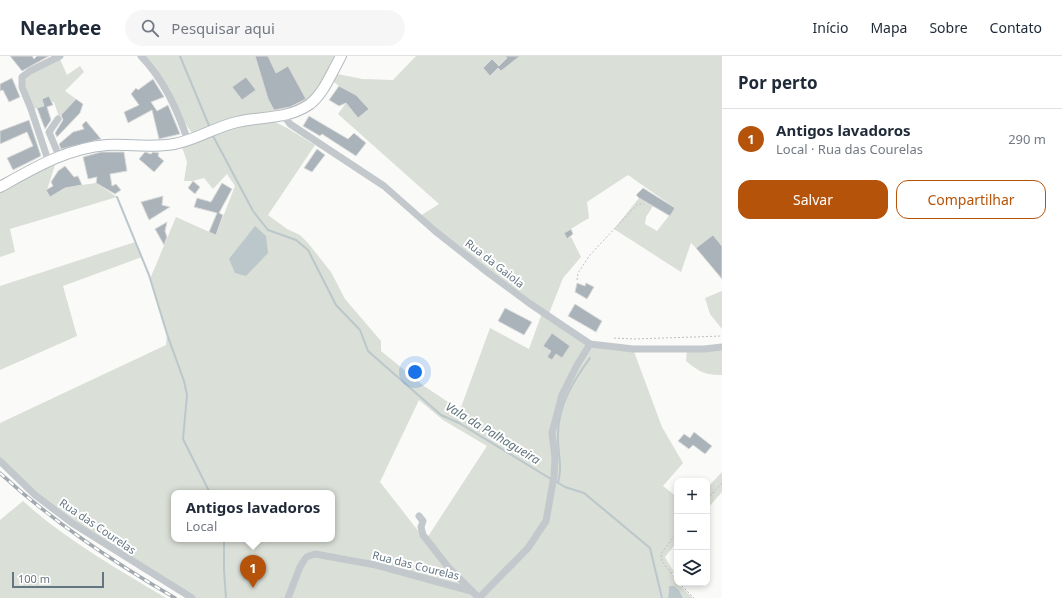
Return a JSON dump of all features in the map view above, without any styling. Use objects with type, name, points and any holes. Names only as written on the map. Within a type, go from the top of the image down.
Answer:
[{"type":"street","points":[[48,160],[22,87],[22,78],[30,71],[60,56]]},
{"type":"street","points":[[141,56],[164,85],[177,110],[188,141]]},
{"type":"street","points":[[0,187],[48,160],[59,156],[105,145],[165,145],[188,141],[215,129],[239,121],[284,116],[303,108],[317,98],[341,56]]},
{"type":"street","name":"Rua da Gaiola","points":[[284,116],[290,124],[384,186],[435,231],[523,299],[590,344],[633,349],[704,349],[722,347]]},
{"type":"street","points":[[58,120],[49,132],[59,156]]},
{"type":"street","points":[[419,516],[423,521],[421,527],[423,535],[448,567],[479,598],[516,561],[540,532],[546,521],[554,479],[555,458],[552,433],[562,395],[577,365],[590,344]]},
{"type":"street","name":"Rua das Courelas","points":[[0,461],[35,495],[72,523],[192,598]]},
{"type":"street","name":"Rua das Courelas","points":[[288,598],[300,567],[306,557],[315,554],[376,565],[471,591]]},
{"type":"path","points":[[577,280],[578,273],[590,255],[638,204],[644,204]]},
{"type":"path","points":[[614,338],[635,339],[722,336]]},
{"type":"path","points":[[710,496],[722,483]]},
{"type":"path","points":[[674,536],[661,554],[662,561],[674,577]]},
{"type":"path","points":[[682,586],[694,598]]},
{"type":"shaded area","points":[[141,56],[334,56],[317,90],[305,101],[292,108],[259,119],[195,133],[191,132]]},
{"type":"shaded area","points":[[416,56],[722,56],[722,246],[713,235],[696,248],[691,243],[681,272],[614,229],[639,198],[653,206],[646,217],[645,224],[657,231],[675,208],[628,175],[587,202],[589,218],[564,233],[567,239],[571,237],[581,257],[563,278],[548,316],[590,344],[633,349],[662,427],[683,463],[663,486],[674,495],[674,546],[665,557],[674,572],[672,575],[674,578],[674,586],[669,586],[668,598],[288,598],[300,567],[306,557],[315,554],[376,565],[471,590],[448,567],[427,538],[487,446],[443,420],[419,400],[380,482],[444,564],[464,586],[358,558],[336,554],[317,553],[303,554],[285,598],[192,598],[72,523],[35,495],[0,461],[0,423],[166,345],[167,334],[150,279],[176,217],[216,235],[235,186],[227,174],[213,189],[204,178],[193,181],[184,181],[187,162],[182,147],[228,129],[253,122],[274,122],[289,129],[315,145],[268,215],[287,229],[300,235],[308,243],[331,272],[345,299],[381,341],[381,351],[424,386],[460,410],[490,328],[529,349],[542,313],[487,272],[420,216],[439,204],[338,114],[346,103],[358,118],[369,109],[356,95],[334,82],[337,74],[363,79],[393,80]]},
{"type":"shaded area","points":[[59,57],[67,75],[80,66],[84,72],[65,91],[76,99],[59,117],[54,102],[52,102],[49,96],[42,99],[47,107],[31,109],[22,77]]},
{"type":"shaded area","points":[[56,162],[47,190],[96,183],[117,197],[10,229],[15,252],[0,257],[0,192]]},
{"type":"shaded area","points":[[255,226],[266,236],[268,253],[246,276],[235,273],[229,259]]},
{"type":"shaded area","points":[[135,242],[142,257],[63,286],[77,336],[0,370],[0,286]]},
{"type":"shaded area","points":[[722,291],[722,329],[710,314],[705,298]]},
{"type":"shaded area","points":[[722,347],[722,375],[702,372],[686,361],[687,349]]},
{"type":"shaded area","points":[[722,472],[722,492],[710,506],[710,485]]},
{"type":"shaded area","points":[[23,501],[74,541],[166,598],[0,598],[0,520]]},
{"type":"shaded area","points":[[669,586],[674,586],[679,590],[683,598],[668,598]]},
{"type":"shaded area","points":[[674,586],[680,586],[693,598],[683,598],[679,590]]},
{"type":"building","points":[[10,56],[32,56],[34,59],[37,56],[49,56],[22,71]]},
{"type":"building","points":[[255,56],[268,56],[276,73],[288,66],[306,99],[290,107],[274,110],[268,99]]},
{"type":"building","points":[[505,56],[520,56],[501,71],[498,68],[490,76],[483,68],[492,59],[499,66],[507,58]]},
{"type":"building","points":[[246,77],[256,90],[242,100],[232,87]]},
{"type":"building","points":[[12,78],[20,97],[9,102],[3,90],[0,91],[0,84]]},
{"type":"building","points":[[153,79],[164,97],[151,102],[157,111],[168,105],[180,134],[159,139],[152,110],[128,123],[124,112],[139,105],[131,94],[136,88],[138,90]]},
{"type":"building","points":[[339,86],[356,95],[369,109],[358,118],[346,103],[339,106],[329,100]]},
{"type":"building","points":[[49,96],[53,105],[47,107],[51,120],[45,129],[37,108],[44,106],[42,99]]},
{"type":"building","points":[[76,99],[83,104],[80,113],[57,137],[55,133],[63,120],[61,115]]},
{"type":"building","points":[[309,116],[348,139],[354,133],[366,143],[356,156],[322,134],[320,136],[303,126]]},
{"type":"building","points":[[29,120],[41,156],[13,170],[7,158],[33,146],[27,132],[0,144],[0,131]]},
{"type":"building","points":[[86,121],[101,139],[61,149],[59,144],[73,132],[84,129],[82,125]]},
{"type":"building","points":[[317,149],[325,155],[312,172],[304,168]]},
{"type":"building","points":[[101,152],[124,152],[127,171],[110,174],[112,186],[116,184],[121,190],[115,194],[96,183],[97,177],[88,179],[83,157]]},
{"type":"building","points":[[145,152],[151,154],[153,152],[159,153],[158,156],[164,161],[154,172],[139,159]]},
{"type":"building","points":[[65,166],[74,177],[78,176],[82,185],[65,188],[50,197],[46,190],[53,186],[51,182],[58,171]]},
{"type":"building","points":[[193,181],[200,187],[195,194],[188,188]]},
{"type":"building","points":[[222,183],[232,189],[219,213],[223,215],[216,235],[209,232],[217,213],[194,207],[197,198],[211,202]]},
{"type":"building","points":[[643,188],[675,208],[670,216],[636,195]]},
{"type":"building","points":[[163,196],[162,205],[170,207],[149,220],[141,202]]},
{"type":"building","points":[[167,222],[165,231],[167,237],[164,245],[155,229]]},
{"type":"building","points":[[571,229],[573,234],[567,239],[564,233]]},
{"type":"building","points":[[713,235],[722,246],[722,279],[696,248]]},
{"type":"building","points":[[577,283],[585,286],[586,283],[594,287],[587,299],[575,292]]},
{"type":"building","points":[[575,304],[602,321],[596,332],[568,316]]},
{"type":"building","points":[[505,308],[532,322],[524,335],[498,321]]},
{"type":"building","points":[[552,333],[570,346],[562,358],[556,354],[552,360],[547,357],[551,351],[543,346]]},
{"type":"building","points":[[694,432],[712,446],[705,454],[693,445],[689,449],[678,441],[684,434],[690,438]]},
{"type":"waterway","name":"Vala da Palhagueira","points":[[180,56],[210,128]]},
{"type":"waterway","name":"Vala da Palhagueira","points":[[212,134],[253,211],[268,230],[296,240],[308,250],[336,305],[360,330],[368,351],[441,415],[459,423],[551,479]]},
{"type":"waterway","points":[[117,197],[149,275],[167,334],[184,381],[187,395],[183,439],[208,490]]},
{"type":"waterway","points":[[558,483],[560,470],[558,434],[561,413],[568,393],[590,358]]},
{"type":"waterway","name":"Vala da Palhagueira","points":[[555,481],[565,487],[584,493],[650,548],[662,598]]},
{"type":"waterway","points":[[224,542],[226,598]]},
{"type":"railway","points":[[0,473],[41,508],[84,540],[175,598]]},
{"type":"place","name":"Antigos lavadoros","points":[[253,588]]}]
